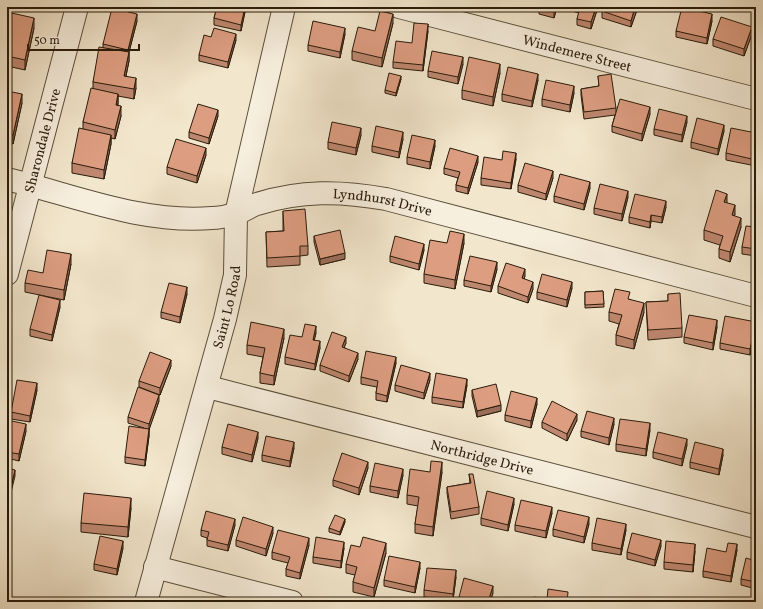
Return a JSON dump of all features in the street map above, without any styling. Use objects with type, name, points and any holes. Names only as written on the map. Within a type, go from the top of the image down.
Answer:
[{"type":"street","name":"Sharondale Drive","points":[[7,274],[77,7]]},
{"type":"street","name":"Saint Lo Road","points":[[146,602],[208,387],[235,275],[236,214],[284,7]]},
{"type":"street","name":"Windemere Street","points":[[399,7],[756,99]]},
{"type":"street","name":"Lyndhurst Drive","points":[[7,179],[127,210],[166,218],[212,218],[236,214],[256,204],[305,193],[351,193],[386,199],[756,296]]},
{"type":"street","name":"Northridge Drive","points":[[208,387],[756,527]]},
{"type":"street","points":[[155,567],[292,602]]},
{"type":"building","points":[[217,7],[245,7],[241,25],[214,18]]},
{"type":"building","points":[[580,7],[596,7],[591,22],[577,19]]},
{"type":"building","points":[[603,7],[635,7],[631,21],[602,11]]},
{"type":"building","points":[[682,7],[712,14],[707,38],[676,31]]},
{"type":"building","points":[[112,8],[137,14],[128,50],[103,44]]},
{"type":"building","points":[[380,11],[393,14],[382,58],[352,51],[358,27],[375,31]]},
{"type":"building","points":[[7,12],[34,18],[25,60],[7,56],[10,36],[7,35]]},
{"type":"building","points":[[721,17],[752,27],[744,49],[713,39]]},
{"type":"building","points":[[313,21],[345,28],[340,52],[308,45]]},
{"type":"building","points":[[414,23],[428,24],[423,65],[393,62],[396,41],[412,43]]},
{"type":"building","points":[[214,28],[236,34],[228,62],[199,55],[204,35],[211,37]]},
{"type":"building","points":[[99,47],[129,52],[124,76],[136,78],[134,89],[93,82]]},
{"type":"building","points":[[432,51],[463,57],[458,77],[428,71]]},
{"type":"building","points":[[756,56],[756,67],[754,67]]},
{"type":"building","points":[[469,57],[500,64],[493,97],[462,90]]},
{"type":"building","points":[[508,67],[538,74],[532,101],[502,94]]},
{"type":"building","points":[[389,73],[401,76],[396,93],[385,90]]},
{"type":"building","points":[[611,74],[616,108],[584,112],[581,89],[599,86],[598,76]]},
{"type":"building","points":[[546,80],[574,86],[570,105],[542,99]]},
{"type":"building","points":[[91,88],[118,94],[116,105],[121,106],[115,130],[83,122]]},
{"type":"building","points":[[7,91],[22,94],[13,135],[7,134]]},
{"type":"building","points":[[620,99],[650,107],[642,134],[612,126]]},
{"type":"building","points":[[198,104],[218,110],[209,138],[189,132]]},
{"type":"building","points":[[659,109],[687,116],[682,135],[654,129]]},
{"type":"building","points":[[697,118],[724,125],[718,149],[691,142]]},
{"type":"building","points":[[332,122],[361,128],[356,148],[328,142]]},
{"type":"building","points":[[376,126],[403,132],[399,152],[372,146]]},
{"type":"building","points":[[79,128],[111,135],[104,170],[72,163]]},
{"type":"building","points":[[731,128],[756,133],[756,160],[726,153]]},
{"type":"building","points":[[412,135],[435,140],[430,162],[407,157]]},
{"type":"building","points":[[176,139],[206,148],[197,176],[167,167]]},
{"type":"building","points":[[450,148],[478,156],[468,188],[456,185],[460,172],[444,168]]},
{"type":"building","points":[[503,151],[516,153],[511,183],[481,178],[484,157],[502,160]]},
{"type":"building","points":[[525,163],[553,171],[546,194],[518,185]]},
{"type":"building","points":[[560,174],[590,182],[584,204],[554,196]]},
{"type":"building","points":[[600,184],[628,191],[622,214],[594,208]]},
{"type":"building","points":[[716,190],[727,194],[724,202],[735,205],[732,215],[741,218],[730,252],[719,249],[723,236],[704,230]]},
{"type":"building","points":[[635,194],[666,201],[662,217],[651,215],[650,222],[629,217]]},
{"type":"building","points":[[305,209],[308,246],[300,246],[300,256],[267,258],[266,232],[284,231],[283,211]]},
{"type":"building","points":[[746,226],[756,227],[756,249],[742,247]]},
{"type":"building","points":[[340,230],[345,253],[320,259],[314,236]]},
{"type":"building","points":[[450,231],[464,234],[455,280],[424,274],[430,240],[447,243]]},
{"type":"building","points":[[395,236],[424,244],[419,264],[390,256]]},
{"type":"building","points":[[47,250],[71,254],[64,290],[25,283],[28,270],[43,273]]},
{"type":"building","points":[[470,256],[497,262],[491,286],[464,280]]},
{"type":"building","points":[[506,263],[525,269],[522,278],[533,282],[528,297],[498,286]]},
{"type":"building","points":[[542,274],[572,282],[567,300],[537,292]]},
{"type":"building","points":[[169,283],[187,287],[180,317],[161,312]]},
{"type":"building","points":[[615,289],[630,292],[628,299],[644,303],[634,340],[616,335],[622,315],[609,312]]},
{"type":"building","points":[[603,291],[604,304],[585,305],[585,292]]},
{"type":"building","points":[[680,293],[682,328],[648,330],[646,302],[668,301],[668,294]]},
{"type":"building","points":[[39,295],[60,300],[52,335],[30,329]]},
{"type":"building","points":[[689,315],[717,320],[713,343],[684,337]]},
{"type":"building","points":[[725,316],[756,322],[750,349],[720,343]]},
{"type":"building","points":[[251,322],[284,329],[274,376],[260,373],[265,348],[247,345]]},
{"type":"building","points":[[305,324],[316,326],[313,340],[320,341],[315,364],[285,357],[290,335],[302,337]]},
{"type":"building","points":[[332,332],[346,337],[342,347],[358,353],[349,376],[320,365]]},
{"type":"building","points":[[366,351],[396,357],[387,396],[376,393],[378,381],[361,377]]},
{"type":"building","points":[[150,352],[171,360],[160,388],[139,381]]},
{"type":"building","points":[[401,365],[430,373],[424,393],[395,385]]},
{"type":"building","points":[[436,373],[467,379],[463,402],[432,397]]},
{"type":"building","points":[[17,380],[37,383],[30,416],[11,412]]},
{"type":"building","points":[[496,384],[501,405],[477,411],[472,390]]},
{"type":"building","points":[[138,387],[159,395],[149,424],[128,417]]},
{"type":"building","points":[[511,391],[537,398],[531,421],[505,415]]},
{"type":"building","points":[[552,401],[577,414],[567,434],[542,422]]},
{"type":"building","points":[[587,411],[614,418],[609,438],[581,431]]},
{"type":"building","points":[[620,419],[650,423],[646,449],[616,444]]},
{"type":"building","points":[[7,420],[26,424],[19,454],[7,452]]},
{"type":"building","points":[[228,424],[258,432],[252,455],[222,447]]},
{"type":"building","points":[[129,426],[149,429],[145,460],[125,457]]},
{"type":"building","points":[[658,432],[687,439],[682,459],[653,452]]},
{"type":"building","points":[[266,436],[294,442],[290,461],[262,455]]},
{"type":"building","points":[[695,442],[723,449],[719,469],[690,462]]},
{"type":"building","points":[[342,453],[368,462],[359,488],[333,480]]},
{"type":"building","points":[[431,461],[442,462],[433,527],[415,524],[419,497],[407,495],[410,469],[430,472]]},
{"type":"building","points":[[375,463],[403,469],[398,491],[370,486]]},
{"type":"building","points":[[7,468],[15,470],[8,499],[7,498]]},
{"type":"building","points":[[469,474],[473,474],[479,507],[451,512],[447,487],[471,483]]},
{"type":"building","points":[[487,491],[514,498],[508,525],[481,518]]},
{"type":"building","points":[[84,493],[131,498],[128,527],[81,523]]},
{"type":"building","points":[[521,500],[552,507],[546,531],[515,525]]},
{"type":"building","points":[[558,510],[589,517],[584,537],[553,529]]},
{"type":"building","points":[[206,511],[235,519],[228,545],[207,540],[209,532],[201,530]]},
{"type":"building","points":[[335,515],[345,519],[340,532],[329,528]]},
{"type":"building","points":[[243,517],[273,527],[266,549],[236,540]]},
{"type":"building","points":[[597,518],[626,524],[621,549],[592,543]]},
{"type":"building","points":[[278,530],[309,538],[300,573],[286,569],[290,557],[272,552]]},
{"type":"building","points":[[632,533],[661,540],[655,560],[627,552]]},
{"type":"building","points":[[100,536],[123,541],[117,569],[94,564]]},
{"type":"building","points":[[316,537],[344,542],[341,561],[313,557]]},
{"type":"building","points":[[363,537],[386,543],[374,588],[353,582],[357,567],[346,564],[351,545],[360,547]]},
{"type":"building","points":[[666,541],[695,544],[693,565],[664,562]]},
{"type":"building","points":[[728,543],[737,544],[731,576],[703,571],[707,548],[726,552]]},
{"type":"building","points":[[389,556],[420,562],[415,587],[384,580]]},
{"type":"building","points":[[746,558],[756,561],[756,582],[741,579]]},
{"type":"building","points":[[427,568],[456,570],[453,594],[424,590]]},
{"type":"building","points":[[464,578],[493,586],[488,602],[475,602],[459,597]]},
{"type":"building","points":[[548,589],[568,592],[567,602],[534,602],[534,597],[547,599]]}]
